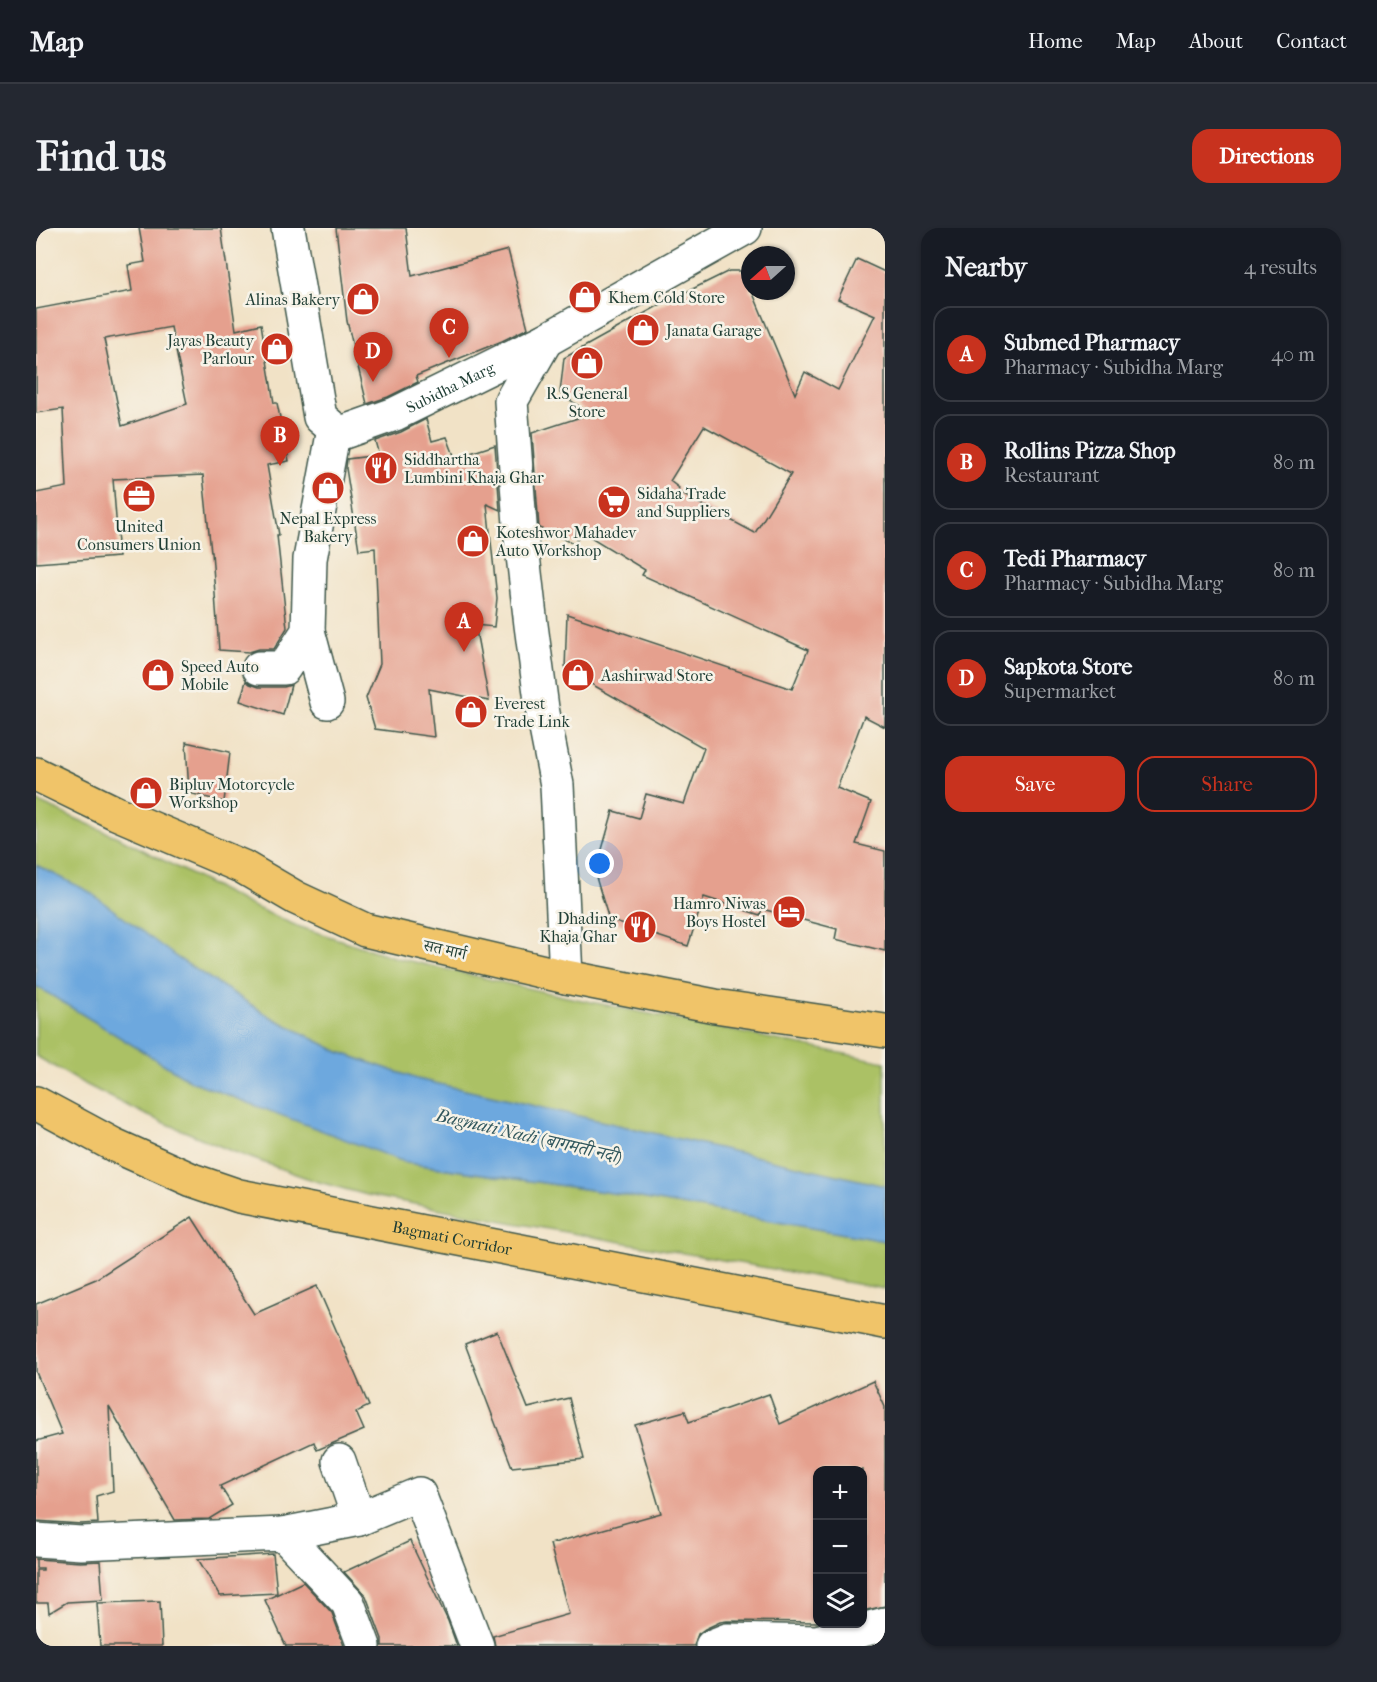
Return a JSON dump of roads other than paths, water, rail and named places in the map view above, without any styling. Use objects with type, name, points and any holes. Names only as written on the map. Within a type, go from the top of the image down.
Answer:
[{"type":"main road","name":"सत मार्ग","points":[[36,774],[116,813],[243,867],[296,898],[365,930],[566,977],[716,1006],[885,1031]]},
{"type":"main road","name":"Bagmati Corridor","points":[[36,1103],[114,1145],[192,1180],[239,1196],[885,1322]]},
{"type":"street","points":[[288,228],[320,417],[334,429],[310,559],[308,631],[327,702]]},
{"type":"street","name":"Subidha Marg","points":[[334,429],[344,432],[395,414],[546,340],[745,228]]},
{"type":"street","points":[[546,340],[511,401],[521,538],[531,625],[557,785],[566,977]]},
{"type":"street","points":[[259,668],[284,668],[308,631]]},
{"type":"street","points":[[339,1461],[358,1520]]},
{"type":"street","points":[[36,1540],[81,1543],[283,1534],[358,1520],[419,1494],[477,1646]]},
{"type":"street","points":[[283,1534],[348,1603],[364,1646]]},
{"type":"street","points":[[723,1644],[817,1642],[885,1624]]},
{"type":"water","name":"Bagmati Nadi (बागमती नदी)","points":[[36,865],[88,891],[179,959],[269,1016],[339,1052],[417,1079],[885,1186],[885,1241],[618,1194],[407,1163],[191,1081],[36,986]]},
{"type":"place","name":"Khem Cold Store","points":[[585,297]]},
{"type":"place","name":"Alinas Bakery","points":[[363,299]]},
{"type":"place","name":"Janata Garage","points":[[643,330]]},
{"type":"place","name":"Jayas Beauty Parlour","points":[[277,349]]},
{"type":"place","name":"Tedi Pharmacy","points":[[449,358]]},
{"type":"place","name":"R.S General Store","points":[[587,363]]},
{"type":"place","name":"Sapkota Store","points":[[373,382]]},
{"type":"place","name":"Rollins Pizza Shop","points":[[280,466]]},
{"type":"place","name":"Siddhartha Lumbini Khaja Ghar","points":[[381,468]]},
{"type":"place","name":"Nepal Express Bakery","points":[[328,488]]},
{"type":"place","name":"United Consumers Union","points":[[139,496]]},
{"type":"place","name":"Sidaha Trade and Suppliers","points":[[614,502]]},
{"type":"place","name":"Koteshwor Mahadev Auto Workshop","points":[[473,541]]},
{"type":"place","name":"Submed Pharmacy","points":[[464,652]]},
{"type":"place","name":"Speed Auto Mobile","points":[[158,675]]},
{"type":"place","name":"Aashirwad Store","points":[[578,675]]},
{"type":"place","name":"Everest Trade Link","points":[[471,712]]},
{"type":"place","name":"Bipluv Motorcycle Workshop","points":[[146,793]]},
{"type":"place","name":"Hamro Niwas Boys Hostel","points":[[789,912]]},
{"type":"place","name":"Dhading Khaja Ghar","points":[[640,927]]}]
